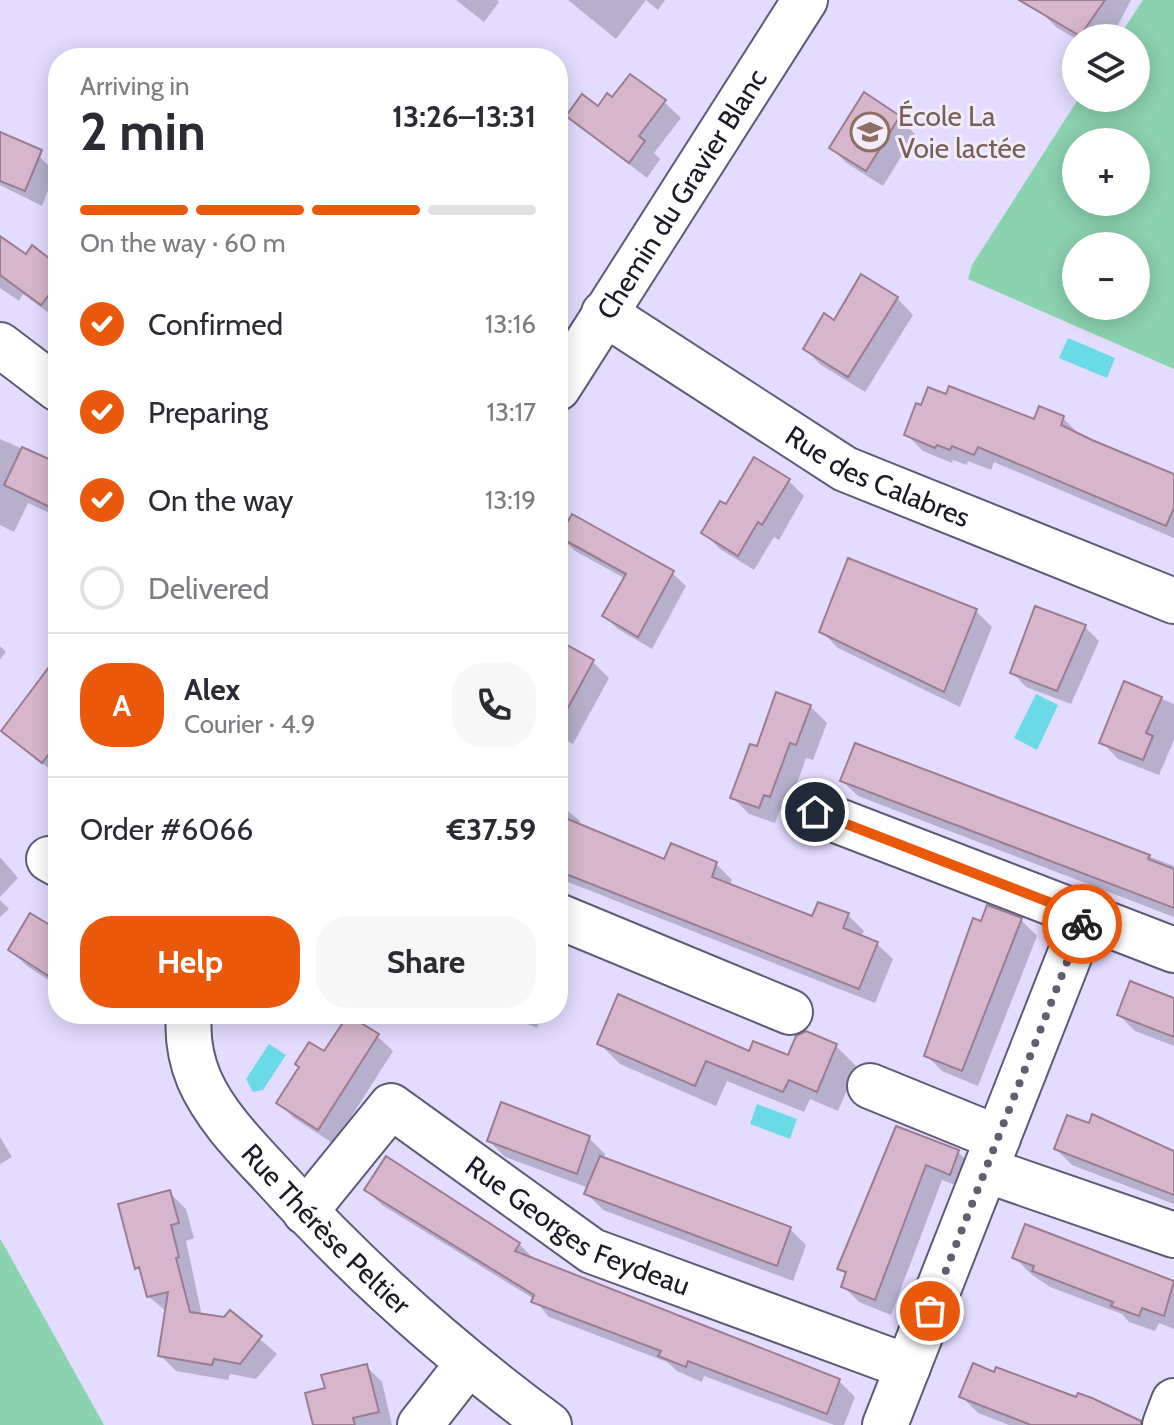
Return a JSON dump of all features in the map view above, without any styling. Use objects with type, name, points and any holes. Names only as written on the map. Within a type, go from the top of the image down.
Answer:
[{"type":"street","name":"Chemin du Gravier Blanc","points":[[568,372],[805,0]]},
{"type":"street","name":"Rue des Calabres","points":[[604,313],[845,469],[1174,601]]},
{"type":"street","points":[[0,345],[48,381]]},
{"type":"street","points":[[815,812],[1174,950]]},
{"type":"street","points":[[893,1423],[908,1367],[1085,916]]},
{"type":"street","points":[[568,920],[790,1012]]},
{"type":"street","name":"Rue Thérèse Peltier","points":[[188,1024],[187,1039],[200,1081],[235,1136],[305,1212],[467,1365],[549,1425]]},
{"type":"street","points":[[870,1086],[992,1154],[1174,1235]]},
{"type":"street","name":"Rue Georges Feydeau","points":[[305,1212],[391,1106],[592,1251],[908,1367]]},
{"type":"street","points":[[420,1425],[467,1365]]},
{"type":"street","points":[[1165,1425],[1174,1401]]},
{"type":"shaded area","points":[[1143,0],[1174,0],[1174,369],[968,279],[972,265],[1070,112],[1150,112],[1150,24],[1127,24]]},
{"type":"shaded area","points":[[1068,338],[1115,358],[1107,378],[1059,358]]},
{"type":"shaded area","points":[[1036,694],[1058,705],[1037,750],[1014,738]]},
{"type":"shaded area","points":[[269,1044],[286,1055],[263,1090],[253,1092],[246,1079]]},
{"type":"shaded area","points":[[757,1104],[797,1119],[790,1139],[750,1124]]},
{"type":"shaded area","points":[[0,1239],[5,1247],[104,1425],[0,1425]]},
{"type":"building","points":[[1019,0],[1105,0],[1088,24],[1062,25]]},
{"type":"building","points":[[630,74],[666,100],[639,136],[645,141],[629,163],[568,117],[582,94],[598,106],[607,93],[612,97]]},
{"type":"building","points":[[864,92],[900,116],[866,171],[829,148]]},
{"type":"building","points":[[0,132],[42,150],[25,191],[0,181]]},
{"type":"building","points":[[0,236],[26,254],[32,245],[48,257],[48,296],[41,305],[0,275]]},
{"type":"building","points":[[861,274],[898,297],[848,377],[803,349],[824,313],[834,320]]},
{"type":"building","points":[[949,386],[1034,419],[1039,406],[1064,416],[1061,425],[1174,474],[1174,508],[1166,526],[978,447],[974,455],[952,446],[950,450],[937,445],[935,448],[904,435],[916,403],[921,405],[928,387],[946,394]]},
{"type":"building","points":[[22,447],[48,459],[48,506],[4,485]]},
{"type":"building","points":[[754,457],[790,479],[762,525],[758,522],[738,556],[701,533],[720,501],[726,504]]},
{"type":"building","points":[[572,514],[674,571],[638,637],[602,616],[626,574],[568,542],[568,521]]},
{"type":"building","points":[[848,558],[977,609],[944,692],[819,632]]},
{"type":"building","points":[[1035,606],[1086,625],[1057,691],[1010,673]]},
{"type":"building","points":[[568,646],[594,660],[568,708]]},
{"type":"building","points":[[48,668],[48,755],[42,763],[1,731]]},
{"type":"building","points":[[1124,681],[1162,697],[1146,733],[1153,736],[1143,760],[1099,743]]},
{"type":"building","points":[[776,692],[811,705],[796,745],[790,743],[770,797],[764,795],[759,808],[730,798],[750,744],[757,746]]},
{"type":"building","points":[[855,743],[1150,855],[1148,859],[1174,869],[1174,908],[840,781]]},
{"type":"building","points":[[568,819],[664,859],[671,843],[717,862],[712,877],[812,916],[818,902],[849,913],[843,928],[878,942],[859,989],[568,875]]},
{"type":"building","points":[[987,905],[1022,918],[962,1071],[924,1056],[973,918],[981,921]]},
{"type":"building","points":[[30,913],[48,924],[48,976],[8,950]]},
{"type":"building","points":[[1130,981],[1174,998],[1174,1037],[1117,1015]]},
{"type":"building","points":[[618,994],[749,1051],[753,1041],[788,1055],[796,1036],[806,1031],[837,1044],[817,1092],[789,1080],[783,1092],[706,1061],[695,1086],[597,1044]]},
{"type":"building","points":[[342,1024],[363,1024],[379,1034],[318,1130],[276,1103],[299,1067],[295,1064],[309,1042],[324,1051]]},
{"type":"building","points":[[501,1102],[590,1136],[577,1174],[487,1141]]},
{"type":"building","points":[[1092,1114],[1174,1151],[1174,1195],[1054,1149],[1067,1115],[1089,1123]]},
{"type":"building","points":[[896,1126],[959,1150],[950,1175],[926,1165],[875,1300],[841,1287],[846,1272],[837,1269]]},
{"type":"building","points":[[386,1156],[520,1243],[515,1251],[840,1379],[827,1414],[688,1361],[686,1367],[658,1356],[661,1351],[531,1302],[534,1295],[364,1190]]},
{"type":"building","points":[[600,1156],[791,1227],[777,1266],[584,1194]]},
{"type":"building","points":[[170,1190],[179,1223],[171,1225],[179,1257],[176,1258],[190,1312],[224,1317],[230,1310],[262,1336],[240,1364],[214,1359],[212,1365],[158,1356],[168,1292],[147,1297],[139,1267],[135,1269],[118,1204]]},
{"type":"building","points":[[1025,1224],[1174,1281],[1164,1316],[1142,1308],[1139,1316],[1111,1306],[1113,1302],[1032,1271],[1034,1266],[1012,1258]]},
{"type":"building","points":[[973,1363],[994,1372],[996,1367],[1076,1397],[1078,1393],[1092,1398],[1141,1421],[1141,1425],[1031,1425],[959,1397]]},
{"type":"building","points":[[367,1364],[379,1412],[353,1418],[355,1425],[313,1425],[305,1393],[325,1388],[321,1375]]},
{"type":"way so far","points":[[930,1311],[1082,924]]},
{"type":"place","name":"École La Voie lactée","points":[[870,132]]},
{"type":"route","points":[[815,812],[1085,916],[1082,924]]}]
